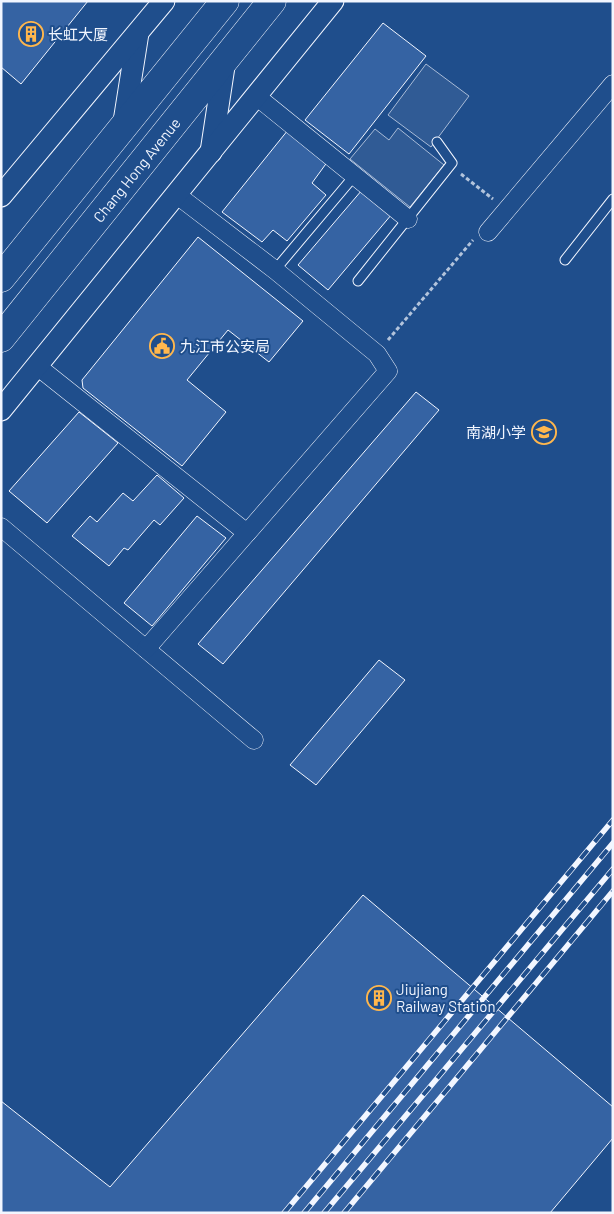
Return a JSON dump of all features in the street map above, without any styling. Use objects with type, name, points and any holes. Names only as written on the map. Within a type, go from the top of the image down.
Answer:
[{"type":"highway","points":[[1,278],[225,1]]},
{"type":"highway","name":"Chang Hong Avenue","points":[[1,338],[272,1]]},
{"type":"street","points":[[1,196],[164,1]]},
{"type":"street","points":[[1,410],[333,1]]},
{"type":"street","points":[[123,129],[138,32]]},
{"type":"street","points":[[211,152],[225,60]]},
{"type":"street","points":[[482,234],[507,209],[613,84]]},
{"type":"street","points":[[256,96],[408,219]]},
{"type":"street","points":[[146,649],[388,371],[377,354],[274,270],[177,195]]},
{"type":"street","points":[[1,387],[33,371]]},
{"type":"street","points":[[33,371],[247,533]]},
{"type":"street","points":[[1,527],[254,740]]},
{"type":"lane","points":[[358,281],[452,163],[437,142]]},
{"type":"lane","points":[[274,270],[354,175]]},
{"type":"lane","points":[[565,260],[613,199]]},
{"type":"path","points":[[450,166],[507,209]]},
{"type":"path","points":[[377,354],[482,234]]},
{"type":"shaded area","points":[[426,64],[469,96],[431,147],[388,115]]},
{"type":"shaded area","points":[[398,128],[444,165],[410,207],[350,159],[375,129],[389,140]]},
{"type":"building","name":"长虹大厦","points":[[1,1],[88,1],[21,84],[1,67]]},
{"type":"building","points":[[383,23],[426,56],[349,154],[305,120]]},
{"type":"building","points":[[288,130],[328,161],[312,183],[326,195],[287,241],[273,230],[262,242],[222,212]]},
{"type":"building","points":[[362,190],[392,214],[328,290],[298,265]]},
{"type":"building","name":"九江市公安局","points":[[198,237],[303,321],[269,362],[228,330],[187,380],[226,412],[182,466],[83,388],[82,380]]},
{"type":"building","points":[[416,392],[439,410],[223,664],[198,644]]},
{"type":"building","points":[[79,412],[118,443],[47,523],[9,491]]},
{"type":"building","points":[[157,475],[184,498],[160,525],[154,520],[128,550],[124,548],[109,566],[72,536],[90,516],[97,522],[123,493],[133,501]]},
{"type":"building","points":[[197,516],[226,538],[152,626],[124,603]]},
{"type":"building","points":[[379,660],[405,680],[316,785],[290,765]]},
{"type":"building","name":"Jiujiang Railway Station","points":[[363,895],[613,1107],[613,1138],[550,1213],[1,1213],[1,1101],[110,1187]]},
{"type":"railway","points":[[284,1213],[613,820]]},
{"type":"railway","points":[[304,1213],[613,843]]},
{"type":"railway","points":[[324,1213],[613,869]]},
{"type":"railway","points":[[344,1213],[613,891]]},
{"type":"place","name":"长虹大厦","points":[[31,34]]},
{"type":"place","name":"九江市公安局","points":[[162,346]]},
{"type":"place","name":"南湖小学","points":[[544,432]]},
{"type":"place","name":"Jiujiang Railway Station","points":[[379,998]]}]
